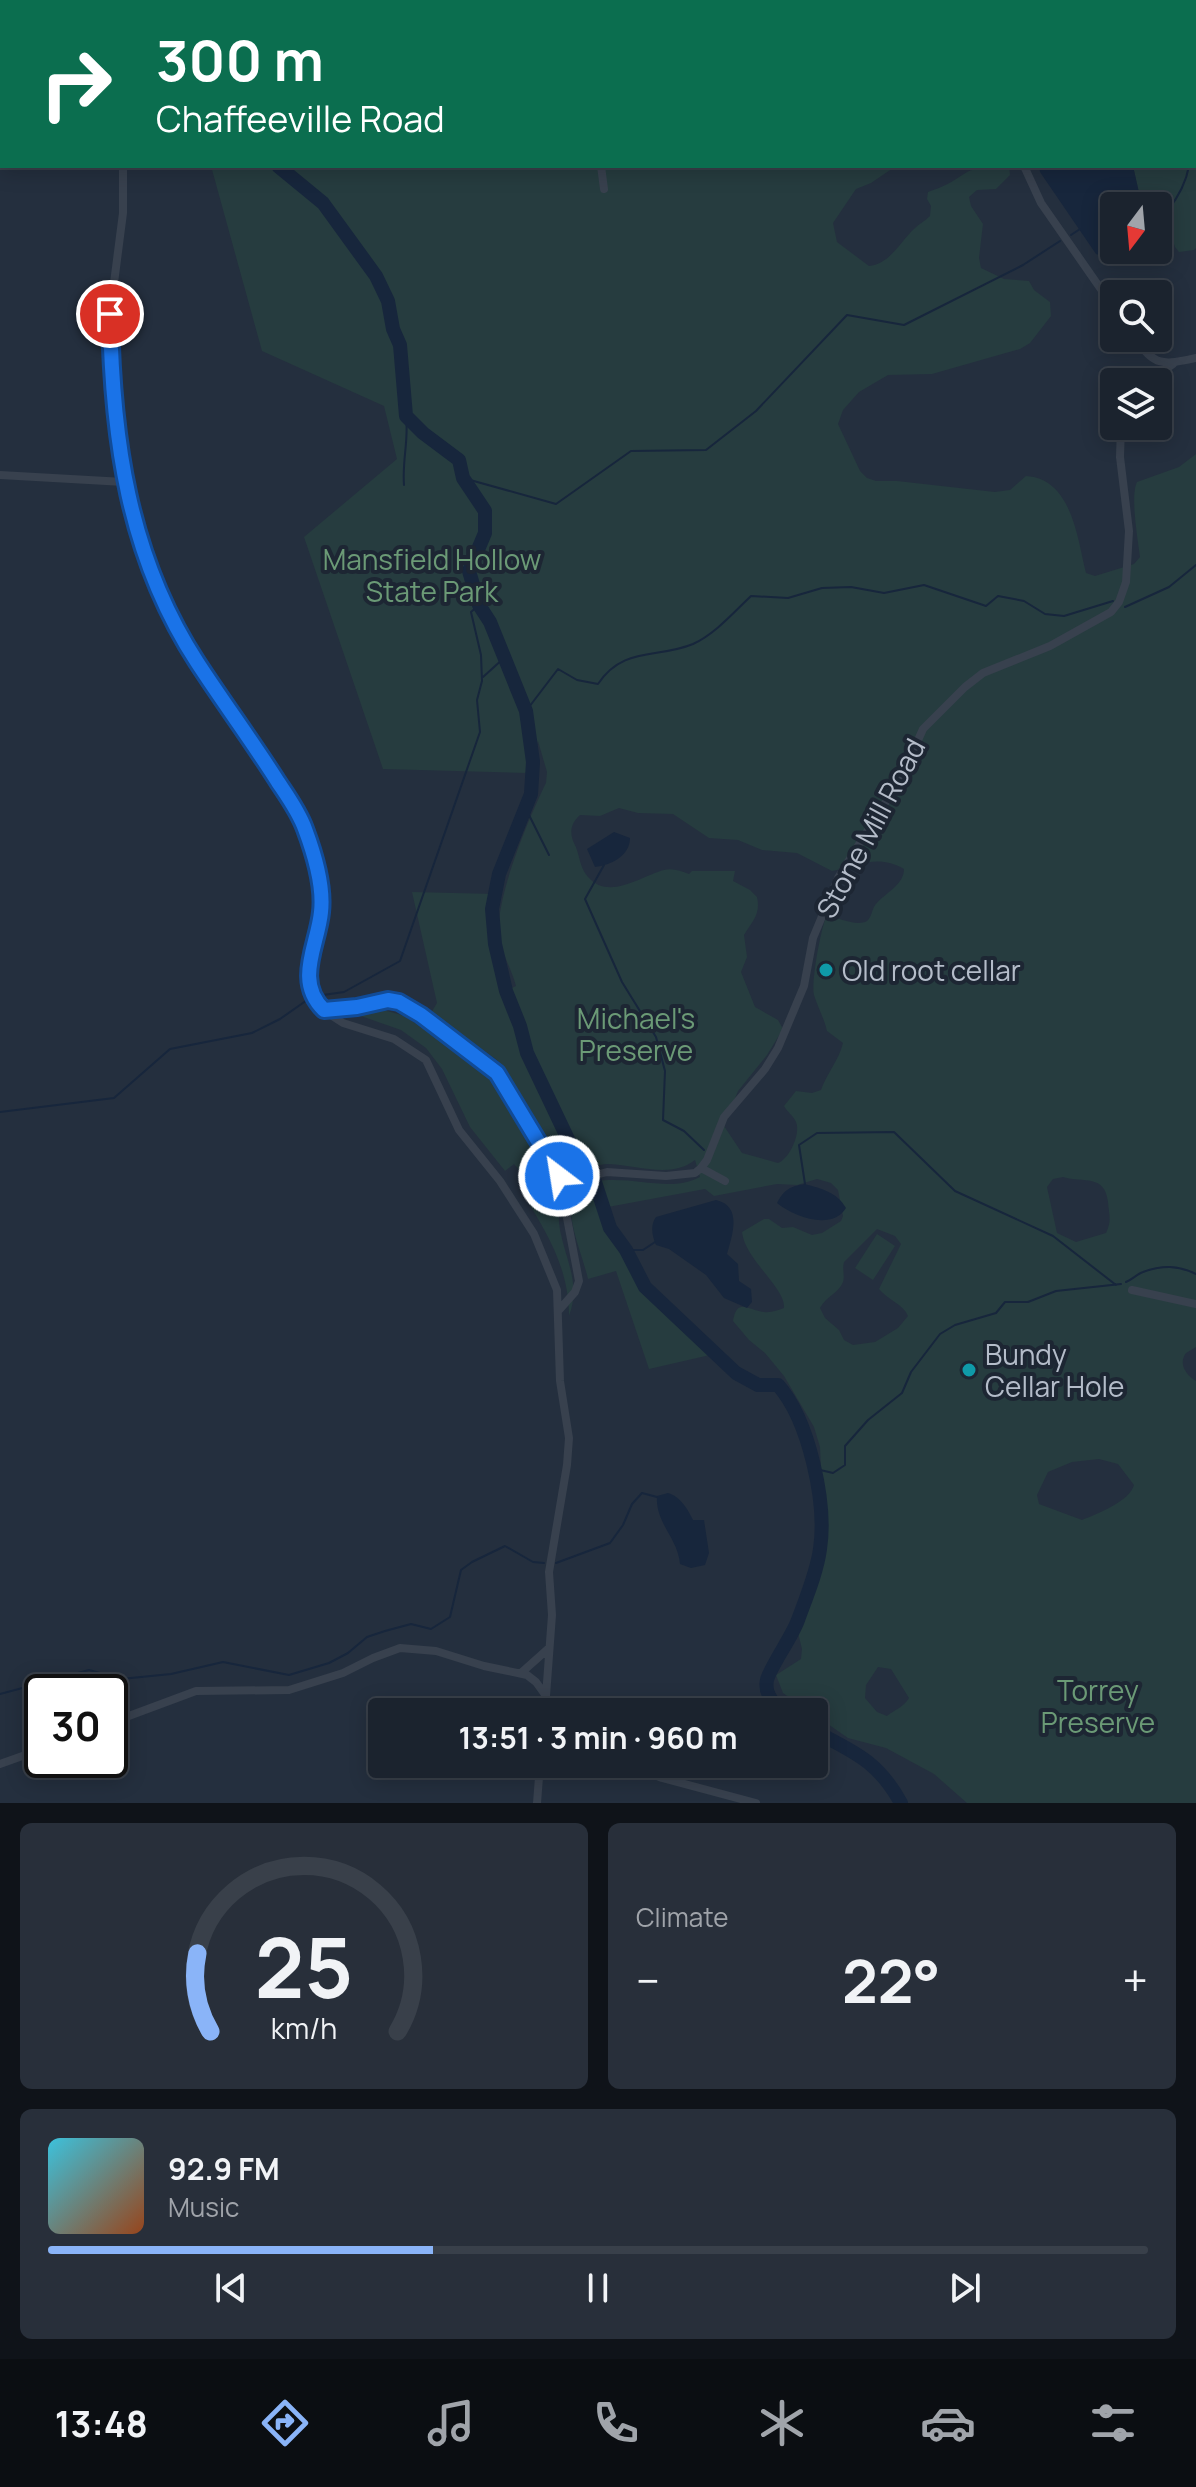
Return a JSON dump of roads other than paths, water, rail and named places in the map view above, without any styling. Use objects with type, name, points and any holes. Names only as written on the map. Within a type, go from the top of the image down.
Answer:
[{"type":"street","points":[[123,168],[123,213],[110,314],[113,409],[124,482],[135,525],[176,628],[254,744],[305,828],[319,881],[321,912],[309,970],[314,996],[324,1010],[343,1023],[406,1044],[426,1060],[459,1130],[500,1181],[534,1234],[557,1290],[560,1381],[569,1438],[549,1572],[552,1615],[546,1696]]},
{"type":"street","points":[[601,168],[604,189]]},
{"type":"street","points":[[1025,168],[1041,203],[1100,288]]},
{"type":"street","points":[[1146,352],[1153,368]]},
{"type":"street","points":[[1150,358],[1162,363],[1196,358]]},
{"type":"street","points":[[1167,368],[1173,363]]},
{"type":"street","name":"Stone Mill Road","points":[[701,1168],[724,1117],[765,1069],[778,1048],[804,986],[813,938],[838,878],[902,776],[923,729],[983,673],[1050,646],[1111,612],[1119,602],[1126,582],[1129,531],[1121,440]]},
{"type":"street","points":[[0,475],[124,482]]},
{"type":"street","points":[[324,1010],[388,1000],[399,1002],[497,1073],[556,1169],[562,1184],[579,1281],[575,1292],[559,1310]]},
{"type":"street","points":[[562,1184],[607,1172],[666,1176],[695,1173],[701,1168],[725,1181]]},
{"type":"street","points":[[1132,1290],[1196,1304]]},
{"type":"street","points":[[521,1673],[550,1647]]},
{"type":"street","points":[[128,1716],[196,1691],[289,1690],[343,1673],[400,1648],[436,1651],[484,1666],[521,1673],[536,1682],[546,1696]]},
{"type":"street","points":[[0,1764],[24,1755]]},
{"type":"street","points":[[537,1803],[539,1778]]},
{"type":"street","points":[[665,1778],[756,1803]]},
{"type":"water","points":[[1039,168],[1133,168],[1139,192],[1100,192],[1100,255],[1096,254]]},
{"type":"water","points":[[614,832],[630,838],[627,850],[613,862],[595,867],[587,849]]},
{"type":"water","points":[[805,1184],[834,1195],[846,1208],[832,1219],[822,1220],[803,1217],[777,1203],[788,1189]]},
{"type":"water","points":[[716,1200],[730,1208],[733,1215],[733,1231],[727,1254],[738,1264],[739,1281],[751,1289],[752,1302],[747,1308],[724,1298],[706,1275],[669,1249],[656,1245],[653,1238],[652,1227],[656,1217]]},
{"type":"water","points":[[668,1493],[680,1500],[693,1520],[704,1520],[709,1553],[705,1565],[691,1568],[680,1564],[657,1506],[657,1496]]},
{"type":"waterway","points":[[280,168],[323,203],[376,276],[388,301],[393,329],[400,345],[406,416],[459,460],[463,478],[485,511],[485,533],[469,571],[479,605],[490,622],[526,711],[533,762],[531,794],[499,874],[492,909],[495,944],[506,991],[527,1053],[582,1168],[594,1179],[610,1228],[626,1250],[645,1287],[736,1373],[758,1385],[778,1385],[789,1400],[807,1440],[821,1509],[820,1549],[798,1620],[767,1680],[770,1698]]},
{"type":"waterway","points":[[1172,205],[1184,184],[1188,168]]},
{"type":"waterway","points":[[1071,235],[1080,229]]},
{"type":"waterway","points":[[463,478],[556,504],[631,451],[706,450],[756,411],[847,315],[904,325],[1023,265],[1060,241]]},
{"type":"waterway","points":[[404,485],[406,416]]},
{"type":"waterway","points":[[1125,607],[1169,587],[1196,565]]},
{"type":"waterway","points":[[526,711],[558,669],[577,680],[598,684],[618,664],[701,640],[751,596],[788,598],[822,588],[851,587],[884,593],[924,585],[986,606],[998,596],[1024,601],[1045,614],[1064,616],[1113,601]]},
{"type":"waterway","points":[[316,996],[344,992],[400,961],[480,732],[477,700],[482,681],[481,655],[471,612],[479,605]]},
{"type":"waterway","points":[[483,677],[504,658]]},
{"type":"waterway","points":[[526,809],[549,855]]},
{"type":"waterway","points":[[604,865],[585,899],[622,982],[656,1037],[665,1071],[663,1120],[684,1131],[704,1150]]},
{"type":"waterway","points":[[0,1112],[114,1098],[170,1049],[252,1033],[280,1019],[310,998]]},
{"type":"waterway","points":[[805,1184],[799,1145],[817,1133],[894,1132],[955,1191],[1053,1236],[1116,1285]]},
{"type":"waterway","points":[[626,1250],[643,1250],[655,1242]]},
{"type":"waterway","points":[[1126,1282],[1143,1272],[1163,1267],[1196,1274]]},
{"type":"waterway","points":[[804,1435],[816,1469],[833,1473],[845,1465],[845,1446],[868,1420],[902,1393],[911,1372],[940,1334],[955,1325],[996,1313],[1005,1302],[1028,1302],[1056,1291],[1121,1284]]},
{"type":"waterway","points":[[556,1563],[610,1543],[623,1525],[632,1504],[642,1493],[657,1497]]},
{"type":"waterway","points":[[0,1694],[89,1670],[121,1679],[171,1674],[223,1662],[289,1675],[329,1663],[348,1653],[367,1637],[385,1631],[411,1624],[431,1629],[450,1617],[461,1570],[505,1546],[533,1562],[544,1563]]},
{"type":"waterway","points":[[828,1739],[874,1767],[901,1803]]},
{"type":"place","name":"Old root cellar","points":[[826,970]]},
{"type":"place","name":"Bundy Cellar Hole","points":[[969,1370]]},
{"type":"park label","name":"Mansfield Hollow State Park","points":[[432,575]]},
{"type":"park label","name":"Michael's Preserve","points":[[636,1034]]},
{"type":"park label","name":"Torrey Preserve","points":[[1098,1706]]}]
